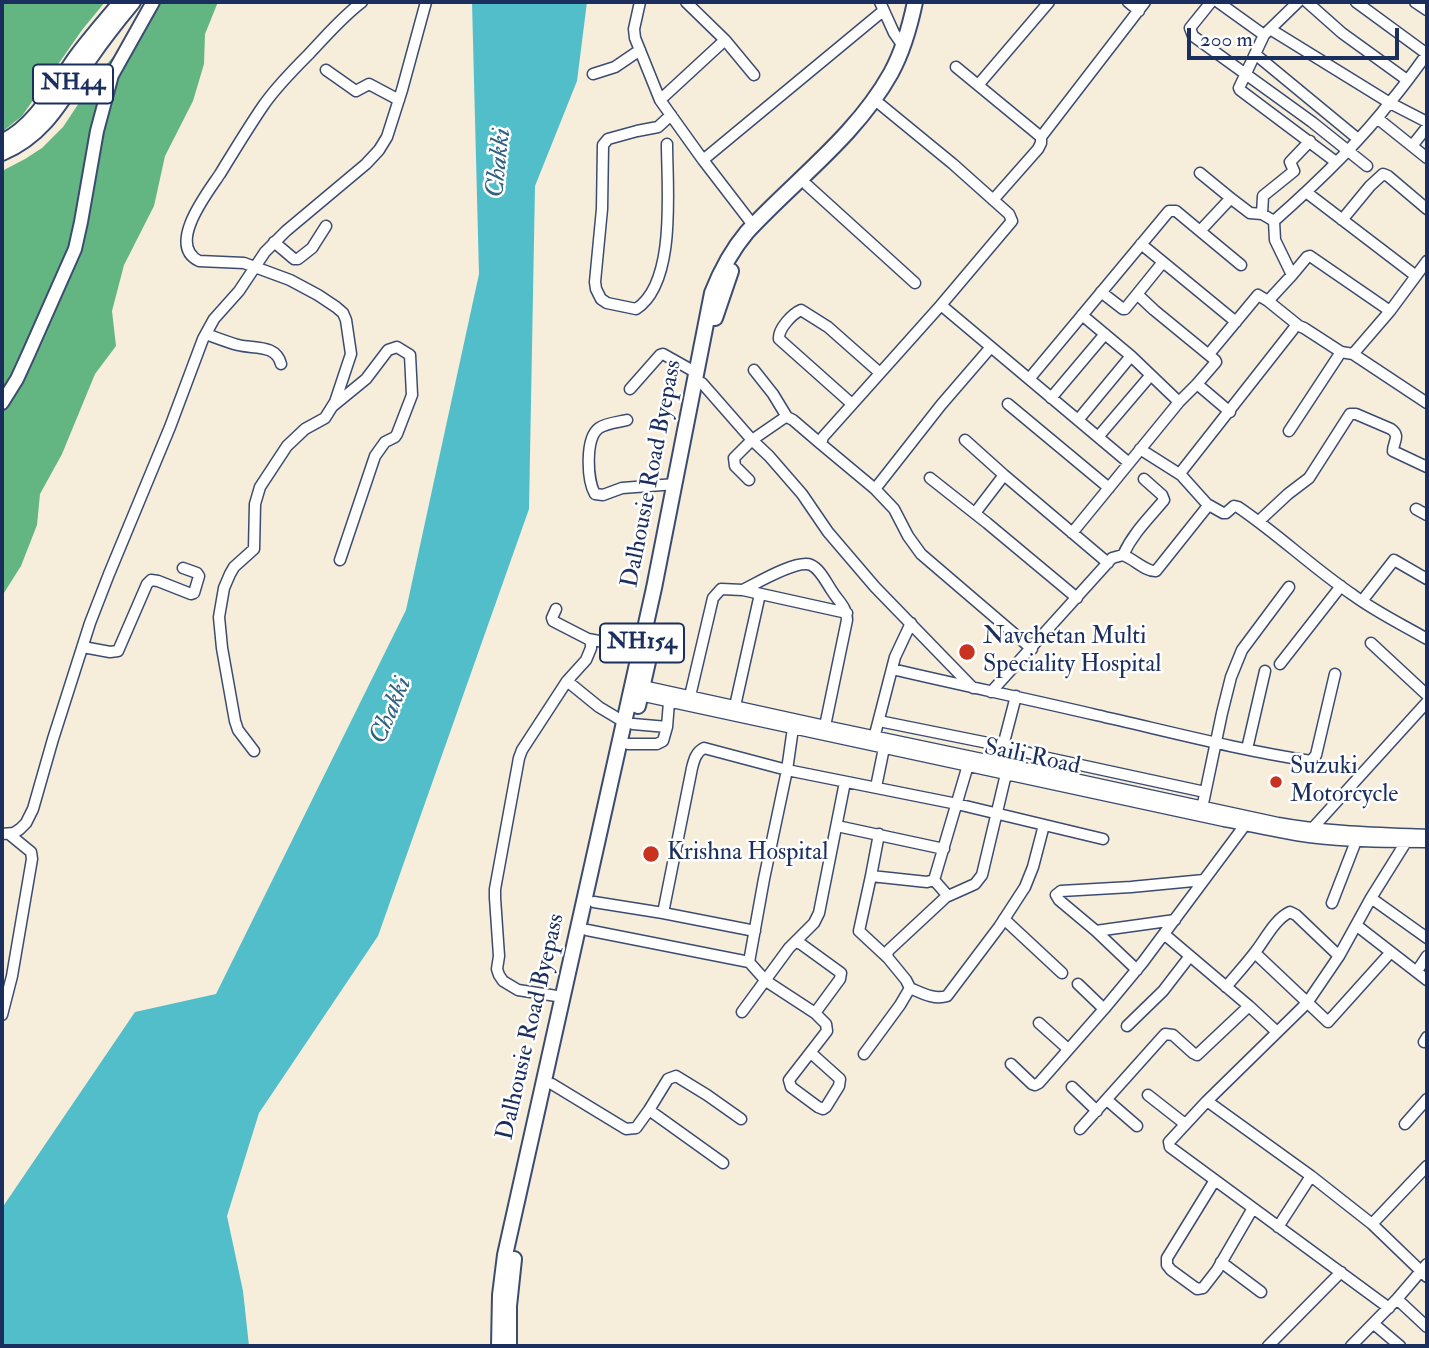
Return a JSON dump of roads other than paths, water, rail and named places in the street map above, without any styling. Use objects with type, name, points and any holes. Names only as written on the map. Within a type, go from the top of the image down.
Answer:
[{"type":"highway","name":"NH44","points":[[2,142],[19,132],[39,111],[76,57],[121,2]]},
{"type":"highway","name":"NH44","points":[[2,153],[28,138],[50,118],[89,58],[133,2]]},
{"type":"highway","name":"Dalhousie Road Byepass","points":[[499,1346],[500,1295],[505,1255],[563,997],[637,689],[641,649],[699,378],[712,293],[734,248],[864,113],[891,73],[903,46],[915,2]]},
{"type":"highway","name":"NH154","points":[[637,689],[680,503],[699,378],[726,282],[733,266],[752,239],[841,151],[881,105],[910,51],[924,2]]},
{"type":"highway","name":"NH154","points":[[509,1346],[513,1263],[628,744],[629,723]]},
{"type":"main road","points":[[2,403],[22,367],[75,249],[97,131],[112,75],[153,2]]},
{"type":"street","points":[[254,751],[234,721],[219,617],[225,588],[234,567],[254,549],[255,503],[260,487],[287,446],[305,429],[325,418],[339,393],[351,354],[346,320],[336,307],[302,286],[255,267],[237,261],[199,261],[191,254],[187,241],[190,224],[265,104],[329,32],[362,2]]},
{"type":"street","points":[[6,834],[20,829],[33,809],[83,647],[109,574],[206,334],[214,319],[274,242],[366,164],[387,137],[426,2]]},
{"type":"street","points":[[640,2],[634,29],[660,100],[754,225]]},
{"type":"street","points":[[686,2],[725,40],[754,75]]},
{"type":"street","points":[[979,84],[1049,2]]},
{"type":"street","points":[[993,200],[1038,149],[1041,137],[1142,6],[1128,2]]},
{"type":"street","points":[[1211,2],[1190,28],[1193,36],[1312,122],[1367,166]]},
{"type":"street","points":[[1218,2],[1390,103],[1427,121]]},
{"type":"street","points":[[1298,2],[1267,32],[1239,86],[1240,90],[1336,162]]},
{"type":"street","points":[[1307,2],[1342,33],[1407,80]]},
{"type":"street","points":[[1415,2],[1427,10]]},
{"type":"street","points":[[1274,221],[1348,150],[1390,103],[1427,54],[1359,3]]},
{"type":"street","points":[[704,160],[881,6],[903,46]]},
{"type":"street","points":[[660,100],[725,40]]},
{"type":"street","points":[[593,74],[614,67],[640,50]]},
{"type":"street","points":[[1255,54],[1358,139]]},
{"type":"street","points":[[956,67],[1041,137]]},
{"type":"street","points":[[327,71],[353,89],[359,90],[369,84],[399,100]]},
{"type":"street","points":[[821,444],[823,437],[1012,221],[1009,214],[953,164],[881,105]]},
{"type":"street","points":[[667,144],[668,232],[658,280],[643,304],[636,309],[607,303],[599,296],[595,282],[602,209],[603,145],[608,139],[658,127],[671,115]]},
{"type":"street","points":[[1377,118],[1427,158]]},
{"type":"street","points":[[1412,146],[1427,127]]},
{"type":"street","points":[[1262,214],[1264,197],[1294,171],[1290,162],[1310,141]]},
{"type":"street","points":[[1200,173],[1250,213],[1262,214],[1274,221]]},
{"type":"street","points":[[1342,220],[1382,174],[1388,176],[1427,209]]},
{"type":"street","points":[[807,185],[915,283]]},
{"type":"street","points":[[1306,192],[1416,276]]},
{"type":"street","points":[[1200,231],[1229,200],[1233,200]]},
{"type":"street","points":[[1029,379],[1169,211],[1175,211],[1241,265]]},
{"type":"street","points":[[1274,221],[1275,240],[1292,275]]},
{"type":"street","points":[[274,242],[294,259],[298,259],[312,248],[326,226]]},
{"type":"street","points":[[1141,244],[1236,322]]},
{"type":"street","points":[[1268,301],[1310,256],[1390,311]]},
{"type":"street","points":[[1353,354],[1390,311],[1427,261]]},
{"type":"street","points":[[1101,292],[1125,309],[1163,262]]},
{"type":"street","points":[[1072,533],[1179,402],[1216,362],[1138,295]]},
{"type":"street","points":[[1209,354],[1258,295],[1299,326],[1341,352],[1353,354],[1427,403]]},
{"type":"street","points":[[940,305],[1129,463]]},
{"type":"street","points":[[852,404],[779,339],[779,332],[794,315],[801,310],[828,327],[880,373]]},
{"type":"street","points":[[1082,315],[1131,356],[1179,402]]},
{"type":"street","points":[[1181,475],[1292,331],[1299,326]]},
{"type":"street","points":[[206,334],[244,346],[267,349],[277,356],[281,365]]},
{"type":"street","points":[[1051,398],[1105,334]]},
{"type":"street","points":[[333,406],[366,379],[388,350],[397,347],[410,355],[410,402],[397,434],[381,446],[375,456],[340,560]]},
{"type":"street","points":[[875,489],[991,347]]},
{"type":"street","points":[[1289,431],[1341,352]]},
{"type":"street","points":[[630,389],[663,354],[699,378],[802,494],[828,532],[858,567],[973,688]]},
{"type":"street","points":[[1078,420],[1131,356]]},
{"type":"street","points":[[754,370],[787,417],[875,489],[894,509],[921,554],[1032,649]]},
{"type":"street","points":[[1098,437],[1150,376]]},
{"type":"street","points":[[1197,384],[1230,412]]},
{"type":"street","points":[[1008,404],[1109,488]]},
{"type":"street","points":[[1259,521],[1309,478],[1350,414],[1391,429],[1396,434],[1393,451],[1427,467]]},
{"type":"street","points":[[750,480],[733,462],[737,454],[752,440],[787,417]]},
{"type":"street","points":[[627,420],[601,426],[595,432],[589,465],[596,494],[603,495],[622,488],[676,484]]},
{"type":"street","points":[[965,440],[1108,563]]},
{"type":"street","points":[[1140,449],[1181,475],[1207,504],[1223,513],[1236,506],[1259,521],[1340,586],[1427,639]]},
{"type":"street","points":[[975,513],[1004,475]]},
{"type":"street","points":[[930,478],[1077,598]]},
{"type":"street","points":[[1123,555],[1143,522],[1164,500],[1162,495],[1143,479]]},
{"type":"street","points":[[991,692],[1112,558],[1123,555],[1151,571],[1156,571],[1207,504]]},
{"type":"street","points":[[1416,509],[1427,515]]},
{"type":"street","points":[[1362,601],[1394,560],[1427,579]]},
{"type":"street","points":[[743,590],[784,570],[807,564],[816,568],[845,609],[848,620],[824,726]]},
{"type":"street","points":[[83,647],[118,651],[151,580],[194,593],[199,576],[183,568]]},
{"type":"street","points":[[1280,664],[1340,586]]},
{"type":"street","points":[[1202,812],[1215,743],[1237,660],[1289,587]]},
{"type":"street","points":[[690,696],[713,598],[721,589],[743,590],[847,613]]},
{"type":"street","points":[[735,706],[760,594]]},
{"type":"street","points":[[556,608],[553,621],[588,639],[641,649]]},
{"type":"street","points":[[873,741],[895,657],[911,623]]},
{"type":"street","points":[[563,997],[518,990],[503,981],[499,975],[495,890],[519,758],[567,681],[590,652],[588,639]]},
{"type":"street","points":[[1371,643],[1427,695]]},
{"type":"street","points":[[892,669],[1215,743],[1311,761],[1314,759],[1335,674]]},
{"type":"street","points":[[1247,749],[1265,671]]},
{"type":"street","points":[[567,681],[599,707],[629,723],[667,727]]},
{"type":"street","points":[[637,689],[690,696],[824,726],[873,741],[1309,833],[1427,835]]},
{"type":"street","name":"Saili Road","points":[[637,689],[669,702],[793,729],[873,741],[884,748],[968,765],[995,767],[1006,774],[1202,812],[1245,825],[1356,841],[1427,842]]},
{"type":"street","points":[[995,767],[1016,696]]},
{"type":"street","points":[[628,744],[660,744],[665,738],[669,702]]},
{"type":"street","points":[[1309,833],[1427,702]]},
{"type":"street","points":[[879,721],[1205,792]]},
{"type":"street","points":[[749,962],[793,729]]},
{"type":"street","points":[[663,913],[692,768],[699,750],[708,748],[787,770],[957,804],[1103,839]]},
{"type":"street","points":[[876,787],[884,748]]},
{"type":"street","points":[[934,880],[968,765]]},
{"type":"street","points":[[888,958],[891,947],[948,896],[975,884],[982,875],[1006,774]]},
{"type":"street","points":[[742,1012],[789,948],[817,919],[845,782]]},
{"type":"street","points":[[879,834],[859,931],[888,958],[910,988],[929,996],[944,998],[1004,919],[1030,878],[1044,825]]},
{"type":"street","points":[[1011,1064],[1035,1085],[1039,1083],[1137,970],[1245,825]]},
{"type":"street","points":[[837,826],[944,849]]},
{"type":"street","points":[[2,1015],[12,976],[32,859],[32,852],[6,834]]},
{"type":"street","points":[[1332,903],[1356,841]]},
{"type":"street","points":[[1389,1308],[1169,1144],[1170,1139],[1207,1101],[1307,1003],[1339,956],[1406,842]]},
{"type":"street","points":[[871,876],[927,882],[934,880]]},
{"type":"street","points":[[934,880],[948,896]]},
{"type":"street","points":[[1137,970],[1059,900],[1056,895],[1058,892],[1203,880]]},
{"type":"street","points":[[1371,898],[1427,938]]},
{"type":"street","points":[[594,902],[755,931]]},
{"type":"street","points":[[1226,987],[1284,915],[1290,912],[1339,956]]},
{"type":"street","points":[[1004,919],[1062,973]]},
{"type":"street","points":[[1096,931],[1175,920]]},
{"type":"street","points":[[1356,925],[1427,980]]},
{"type":"street","points":[[587,930],[749,962],[766,981],[815,1013],[827,1027],[811,1053],[790,1077],[789,1083],[823,1109],[839,1086],[840,1079],[811,1053]]},
{"type":"street","points":[[1164,934],[1277,1031]]},
{"type":"street","points":[[795,942],[841,973],[840,979],[815,1013]]},
{"type":"street","points":[[1255,953],[1328,1022],[1391,952]]},
{"type":"street","points":[[1127,1026],[1163,991],[1190,956]]},
{"type":"street","points":[[1417,971],[1427,957]]},
{"type":"street","points":[[1078,984],[1104,1010]]},
{"type":"street","points":[[864,1054],[910,988]]},
{"type":"street","points":[[1080,1129],[1165,1034],[1172,1035],[1197,1055],[1249,1006]]},
{"type":"street","points":[[1039,1023],[1068,1049]]},
{"type":"street","points":[[552,1084],[626,1129],[636,1128],[668,1079],[676,1076],[741,1119]]},
{"type":"street","points":[[1072,1087],[1097,1111]]},
{"type":"street","points":[[1149,1095],[1185,1125]]},
{"type":"street","points":[[1405,1124],[1427,1099]]},
{"type":"street","points":[[1107,1100],[1137,1126]]},
{"type":"street","points":[[1207,1101],[1311,1176],[1372,1224],[1425,1271],[1355,1345]]},
{"type":"street","points":[[649,1110],[723,1163]]},
{"type":"street","points":[[1372,1224],[1427,1166]]},
{"type":"street","points":[[1278,1227],[1311,1176]]},
{"type":"street","points":[[1214,1180],[1177,1241],[1167,1262],[1168,1268],[1199,1289],[1205,1286],[1253,1208]]},
{"type":"street","points":[[1222,1262],[1261,1292]]},
{"type":"street","points":[[1268,1346],[1341,1272]]},
{"type":"street","points":[[1397,1299],[1427,1327]]},
{"type":"street","points":[[1374,1324],[1400,1346]]},
{"type":"water","name":"Chakki","points":[[472,2],[587,2],[577,81],[535,186],[529,509],[378,936],[259,1113],[227,1216],[243,1291],[249,1346],[2,1346],[2,1208],[135,1012],[216,994],[406,610],[479,274]]},
{"type":"place","name":"Navchetan Multi Speciality Hospital","points":[[967,652]]},
{"type":"place","name":"Suzuki Motorcycle","points":[[1276,782]]},
{"type":"place","name":"Krishna Hospital","points":[[651,854]]}]
